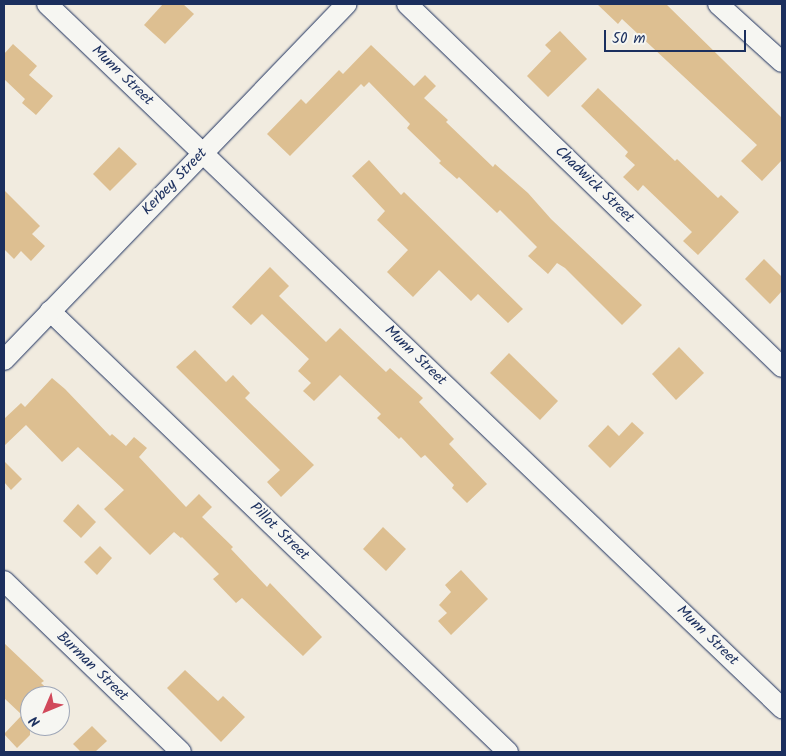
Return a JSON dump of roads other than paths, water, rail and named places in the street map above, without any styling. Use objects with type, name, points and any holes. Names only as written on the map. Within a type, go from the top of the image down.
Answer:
[{"type":"street","name":"Munn Street","points":[[47,4],[782,708]]},
{"type":"street","name":"Kerbey Street","points":[[4,360],[346,4]]},
{"type":"street","name":"Chadwick Street","points":[[406,4],[782,367]]},
{"type":"street","points":[[718,4],[782,62]]},
{"type":"street","name":"Pillot Street","points":[[50,311],[508,752]]},
{"type":"street","name":"Burman Street","points":[[4,581],[181,752]]}]
